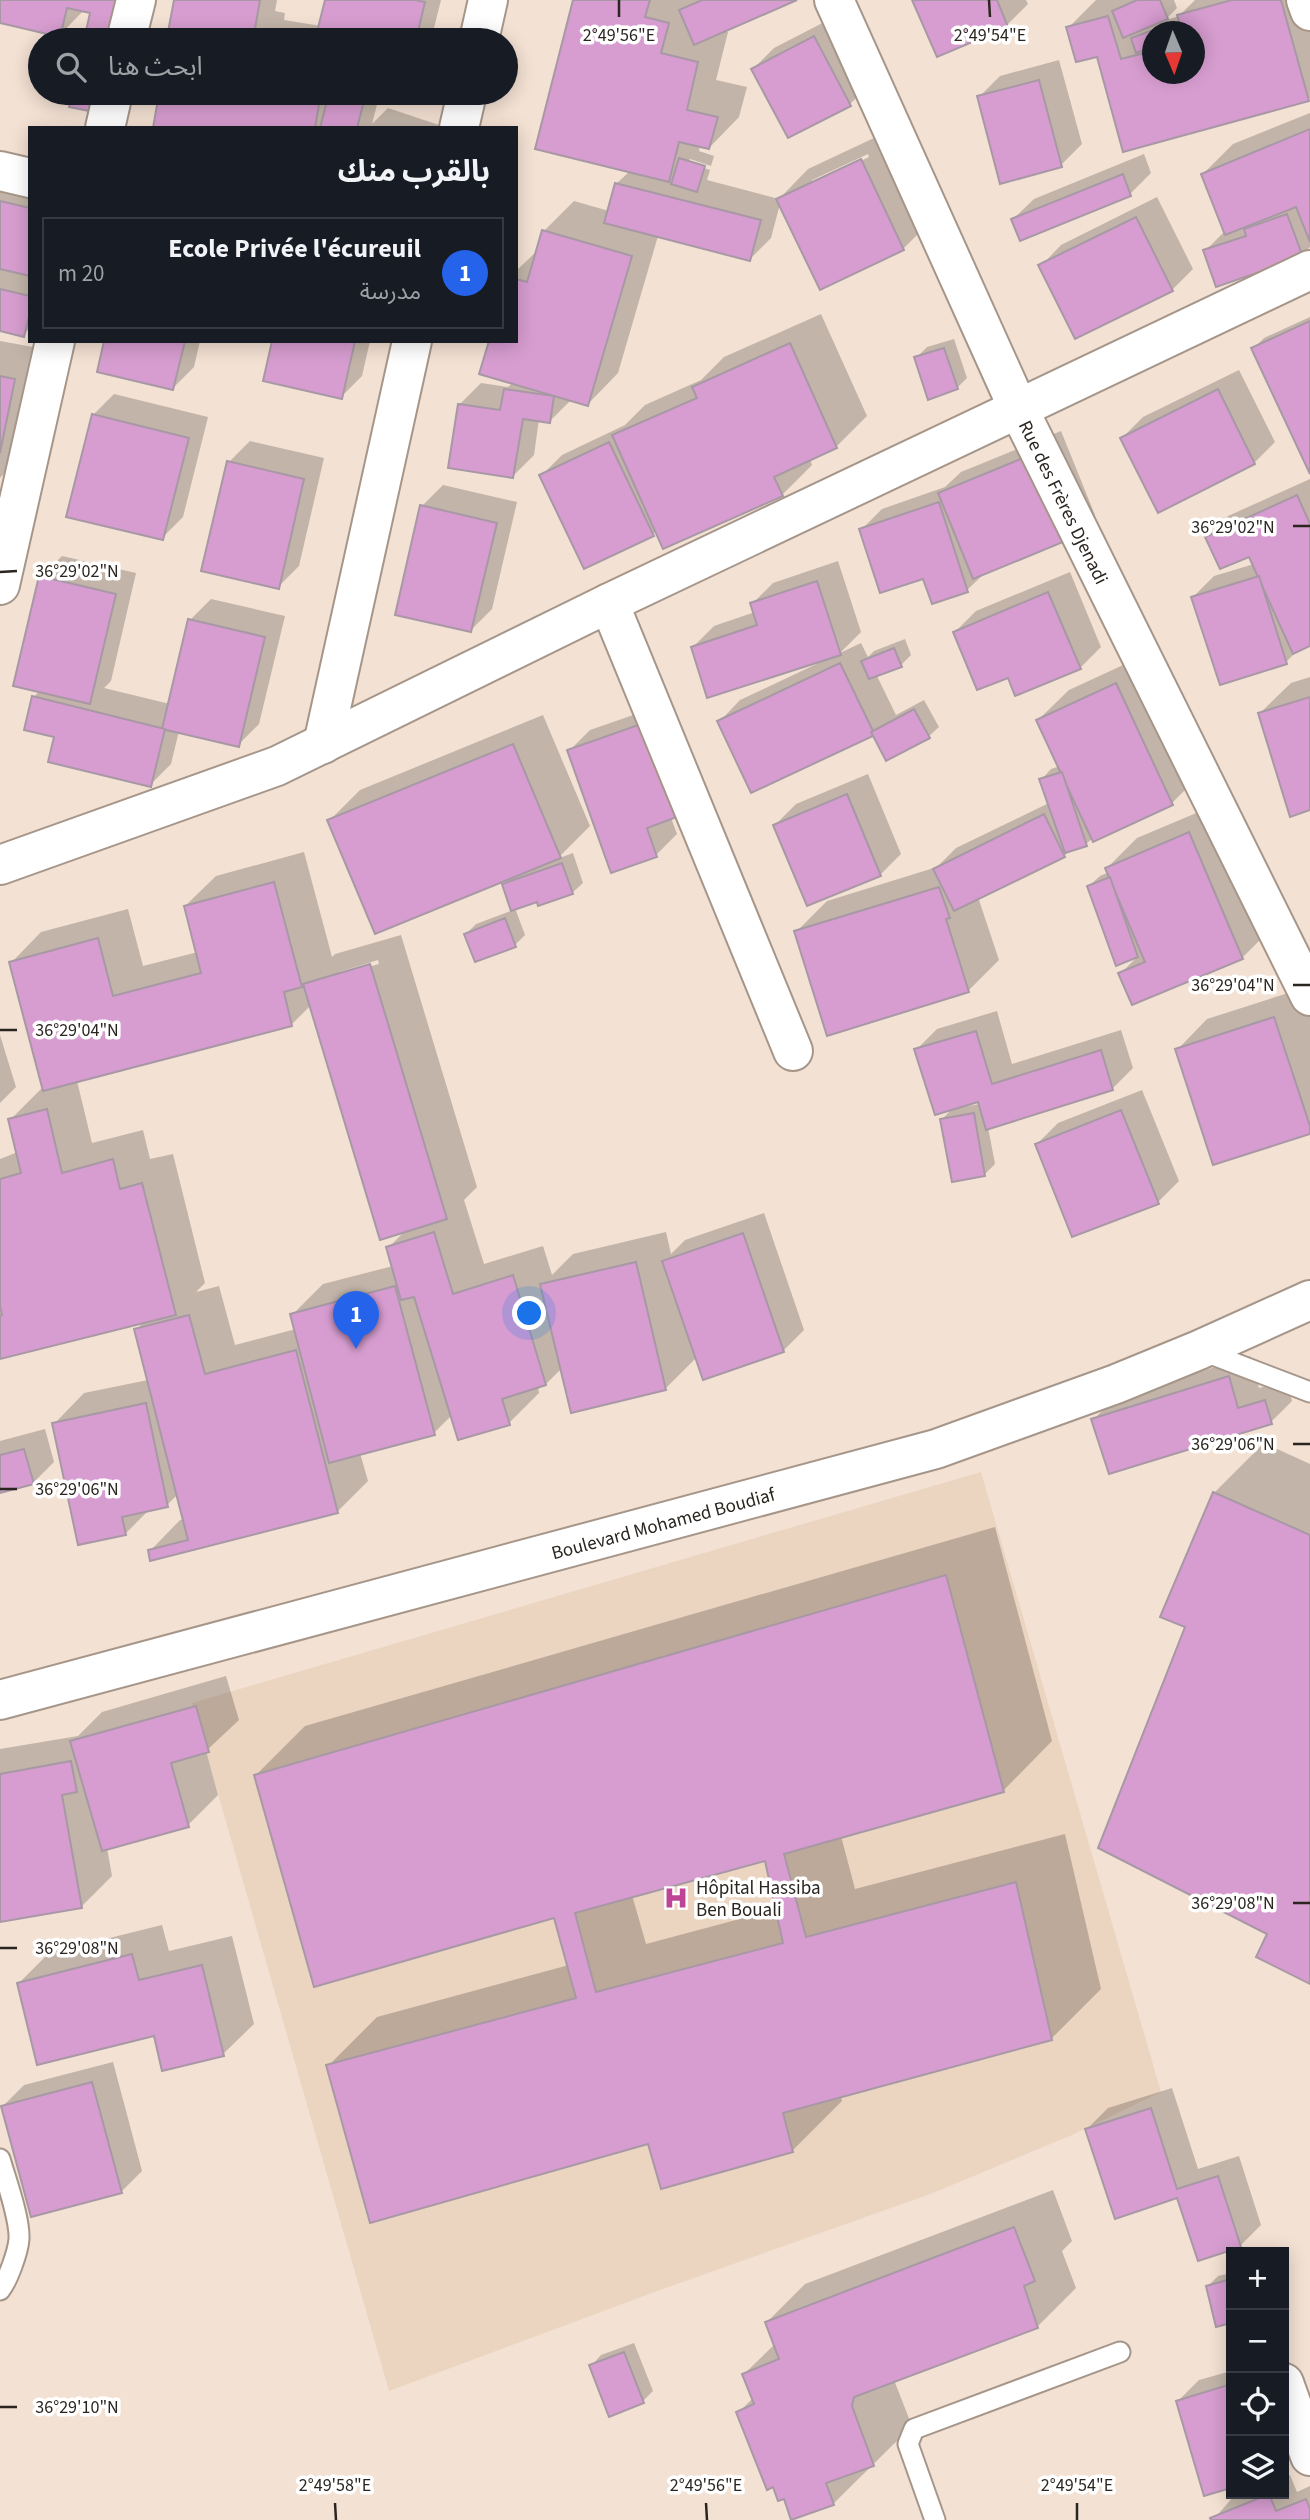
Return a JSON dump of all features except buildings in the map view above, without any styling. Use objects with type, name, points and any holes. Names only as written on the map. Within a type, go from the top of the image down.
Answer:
[{"type":"street","points":[[129,28],[136,0]]},
{"type":"street","points":[[482,28],[488,0]]},
{"type":"street","name":"Rue des Frères Djenadi","points":[[834,0],[1018,408],[1310,996]]},
{"type":"street","points":[[1306,0],[1310,11]]},
{"type":"street","points":[[105,126],[110,105]]},
{"type":"street","points":[[459,126],[464,105]]},
{"type":"street","points":[[0,171],[28,178]]},
{"type":"street","points":[[0,865],[277,766],[609,603],[1310,270]]},
{"type":"street","points":[[0,585],[55,343]]},
{"type":"street","points":[[323,744],[412,343]]},
{"type":"street","points":[[609,603],[793,1051]]},
{"type":"street","name":"Boulevard Mohamed Boudiaf","points":[[0,1699],[936,1448],[1115,1384],[1310,1300]]},
{"type":"street","points":[[1289,2397],[1310,2456]]},
{"type":"lane","points":[[1199,1350],[1310,1392]]},
{"type":"lane","points":[[0,2159],[11,2196],[19,2239],[6,2282],[0,2290]]},
{"type":"lane","points":[[935,2520],[908,2444],[914,2429],[1120,2352]]},
{"type":"shaded area","name":"Hôpital Hassiba Ben Bouali","points":[[981,1472],[1161,2092],[1072,2135],[933,2193],[649,2294],[389,2391],[192,1703]]},
{"type":"place","name":"Ecole Privée l'écureuil","points":[[356,1349]]},
{"type":"place","name":"Hôpital Hassiba Ben Bouali","points":[[676,1898]]}]
